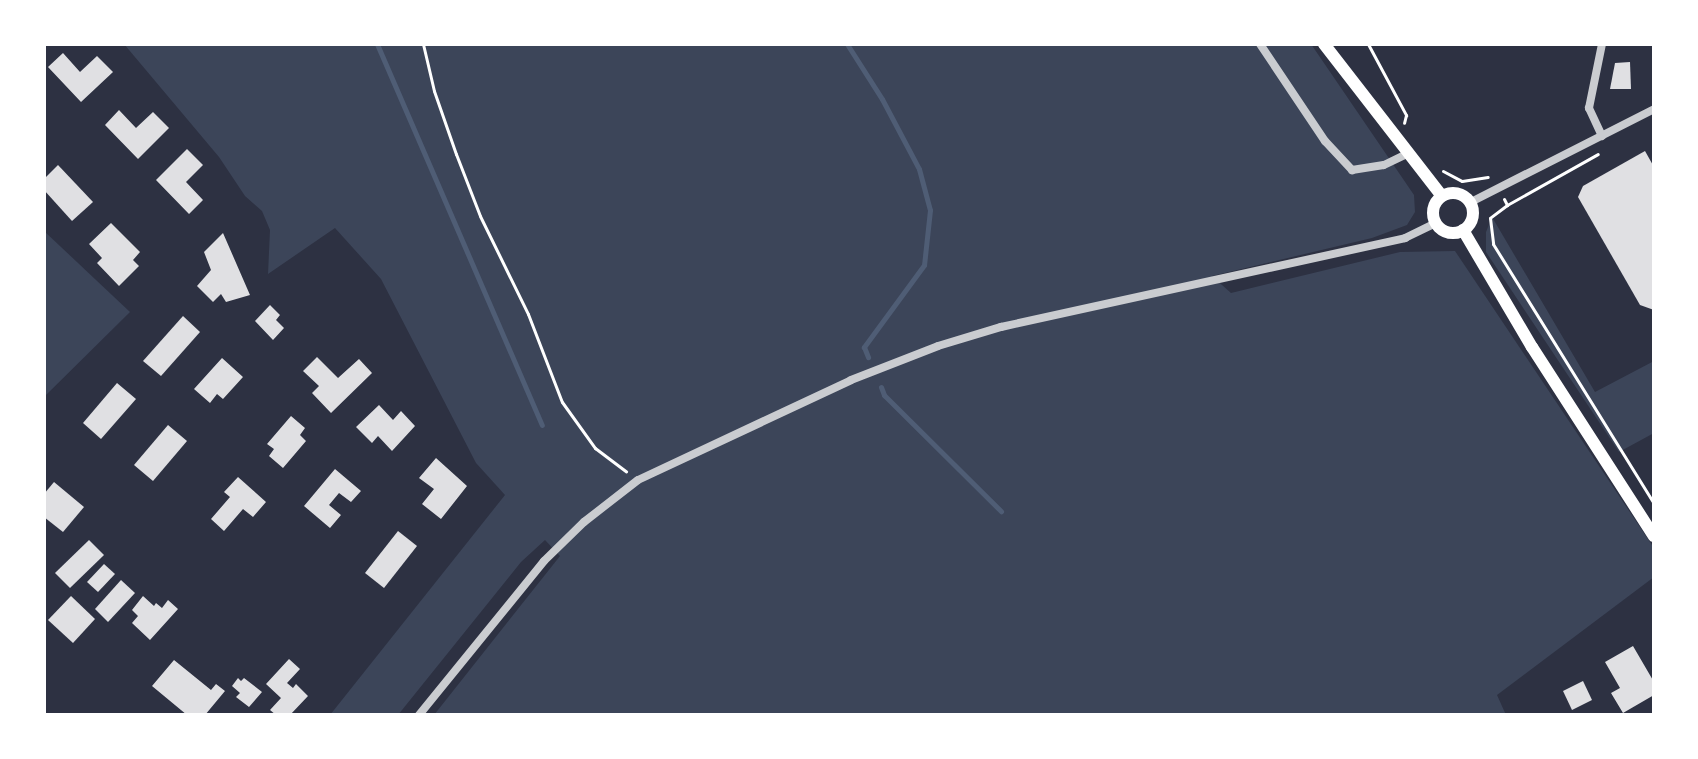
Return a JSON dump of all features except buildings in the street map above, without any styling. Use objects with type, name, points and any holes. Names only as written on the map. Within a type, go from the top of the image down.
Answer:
[{"type":"main road","points":[[1324,44],[1442,196]]},
{"type":"main road","points":[[1456,193],[1471,202],[1472,220],[1463,230],[1451,233],[1436,223],[1434,206],[1442,196],[1456,193]]},
{"type":"main road","points":[[1463,230],[1532,347],[1654,536]]},
{"type":"street","points":[[1260,44],[1325,141],[1352,170],[1384,165],[1407,154]]},
{"type":"street","points":[[1602,44],[1589,108],[1602,136]]},
{"type":"street","points":[[1471,202],[1654,109]]},
{"type":"street","points":[[419,715],[544,561],[584,522],[638,480],[851,380],[938,346],[1001,327],[1405,238],[1436,223]]},
{"type":"path","points":[[423,44],[434,91],[461,166],[528,314],[562,402],[595,448],[638,480]]},
{"type":"path","points":[[1368,44],[1406,115],[1403,133],[1394,120]]},
{"type":"path","points":[[1604,151],[1507,205],[1490,218],[1493,244],[1654,504]]},
{"type":"path","points":[[1440,170],[1462,181],[1488,177],[1507,205]]},
{"type":"shaded area","points":[[124,44],[1311,44],[1414,195],[1415,212],[1407,225],[1372,238],[1212,276],[1231,293],[1400,252],[1455,251],[1654,548],[1654,577],[1497,695],[1506,715],[434,715],[560,556],[545,540],[521,562],[398,715],[330,715],[505,495],[476,463],[381,279],[335,228],[268,274],[270,230],[262,211],[245,196],[219,157]]},
{"type":"shaded area","points":[[1492,217],[1595,392],[1654,361],[1654,433],[1619,452],[1486,252],[1486,232]]},
{"type":"shaded area","points":[[44,231],[130,312],[44,397]]},
{"type":"waterway","points":[[377,44],[542,425]]},
{"type":"waterway","points":[[847,44],[882,99],[919,169],[930,210],[924,265],[864,347],[868,357]]},
{"type":"waterway","points":[[881,387],[884,395],[1001,511]]}]
